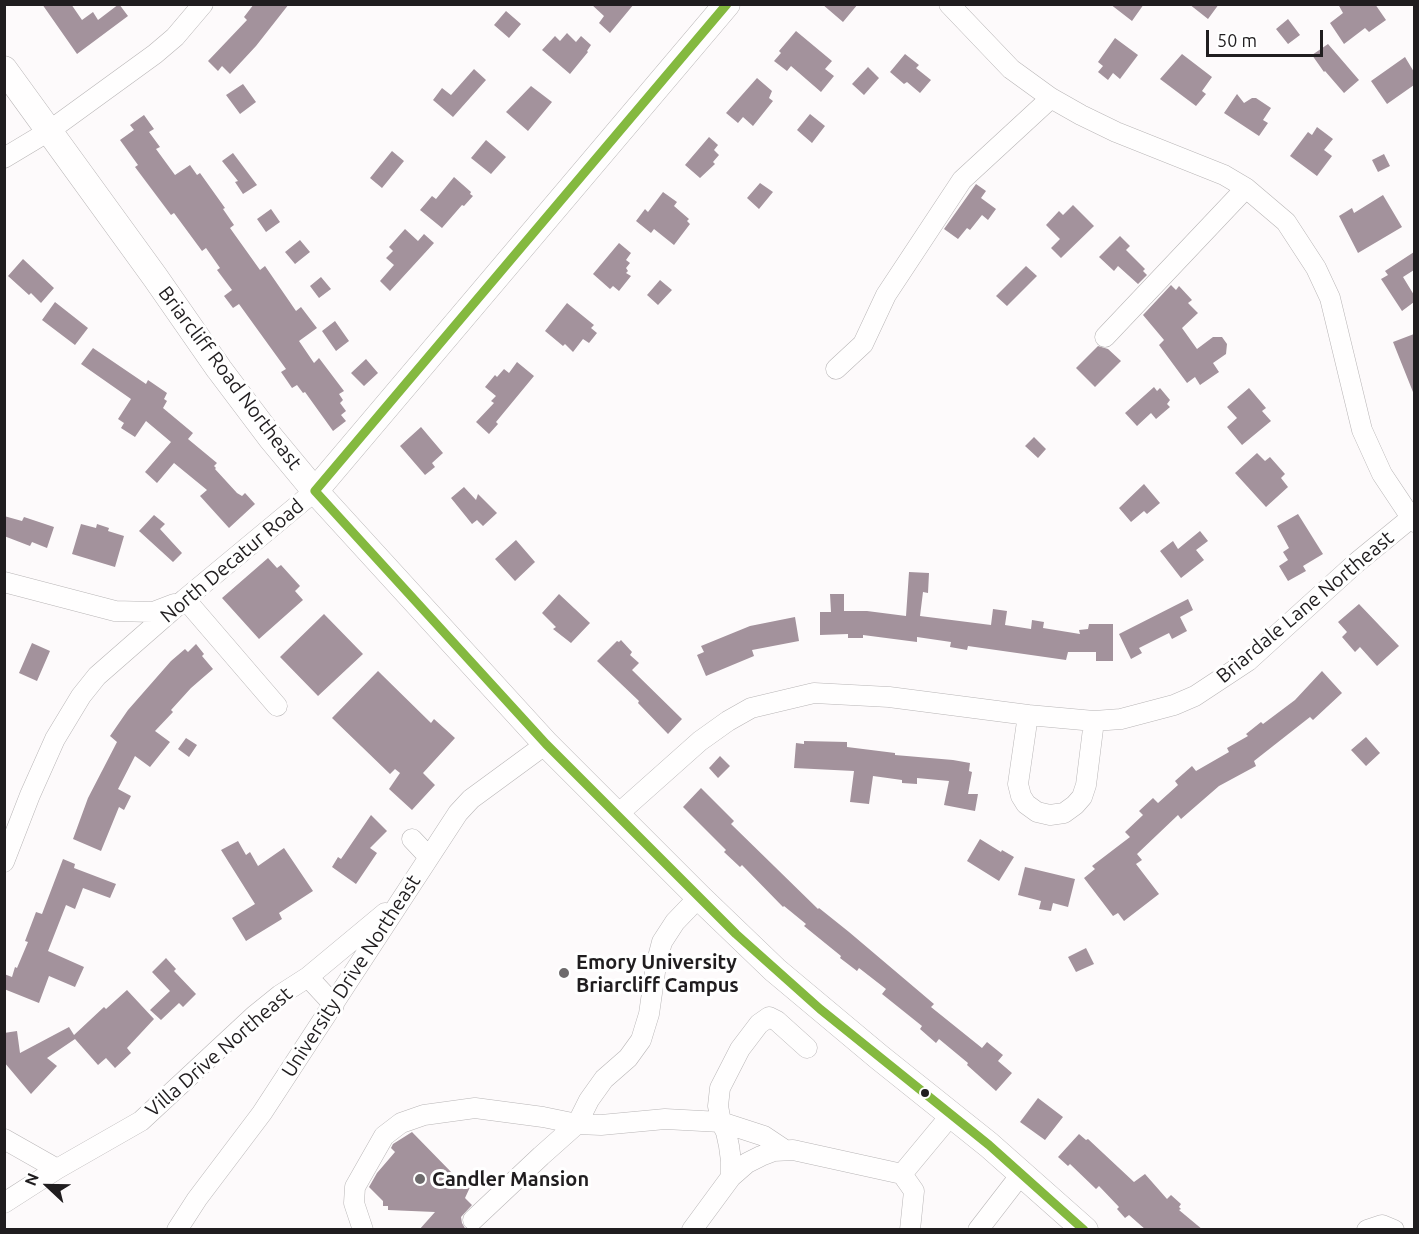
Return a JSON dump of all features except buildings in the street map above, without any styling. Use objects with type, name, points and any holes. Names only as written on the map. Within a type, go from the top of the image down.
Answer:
[{"type":"main road","name":"North Decatur Road","points":[[315,491],[727,4]]},
{"type":"main road","name":"Briarcliff Road Northeast","points":[[4,69],[271,438],[315,491],[546,744],[752,948],[820,1009],[1022,1173],[1085,1230]]},
{"type":"street","points":[[4,158],[49,131],[155,54],[175,37],[203,4]]},
{"type":"street","points":[[949,4],[1011,69],[1051,98],[1107,128],[1198,163],[1246,188],[1286,222],[1316,268],[1330,298],[1362,430],[1383,474],[1413,520]]},
{"type":"street","points":[[836,369],[863,344],[886,295],[962,180],[1051,98]]},
{"type":"street","points":[[1105,337],[1246,188]]},
{"type":"street","name":"North Decatur Road","points":[[4,862],[55,739],[81,696],[97,676],[315,491]]},
{"type":"street","name":"Briardale Lane Northeast","points":[[618,814],[699,741],[728,720],[751,708],[814,693],[889,696],[1028,716],[1094,721],[1121,718],[1174,705],[1195,696],[1248,661],[1356,563],[1413,520]]},
{"type":"street","points":[[4,582],[129,613],[153,612],[185,599],[277,706]]},
{"type":"street","points":[[1028,716],[1018,784],[1026,804],[1036,812],[1050,815],[1064,813],[1082,797],[1086,785],[1094,721]]},
{"type":"street","name":"University Drive Northeast","points":[[177,1230],[197,1199],[262,1113],[458,813],[471,800],[546,744]]},
{"type":"street","points":[[412,839],[428,856]]},
{"type":"street","points":[[473,1220],[577,1124],[604,1078],[628,1058],[641,1040],[649,1014],[656,965],[662,942],[675,922],[699,897]]},
{"type":"street","name":"Villa Drive Northeast","points":[[4,1203],[141,1120],[254,1017],[280,995],[308,977],[400,900]]},
{"type":"street","points":[[308,977],[334,1005]]},
{"type":"street","points":[[690,1225],[718,1185],[731,1161],[726,1132],[721,1122],[718,1106],[720,1088],[740,1049],[759,1024],[769,1017],[777,1021],[807,1048]]},
{"type":"street","points":[[363,1230],[354,1203],[355,1187],[384,1136],[401,1123],[424,1115],[475,1108],[577,1124],[601,1125],[665,1119],[721,1122],[764,1136],[785,1150]]},
{"type":"street","points":[[902,1174],[951,1115]]},
{"type":"street","points":[[4,1139],[57,1169]]},
{"type":"street","points":[[718,1185],[747,1163],[774,1151],[785,1150],[808,1152],[902,1174],[914,1191],[910,1230]]},
{"type":"street","points":[[978,1230],[1022,1173]]},
{"type":"street","points":[[1367,1230],[1382,1225],[1394,1230]]},
{"type":"transit line","points":[[727,4],[315,491],[546,744],[736,934],[820,1009],[989,1145],[1084,1230]]},
{"type":"place","name":"Emory University Briarcliff Campus","points":[[564,973]]},
{"type":"place","name":"Candler Mansion","points":[[420,1179]]}]
